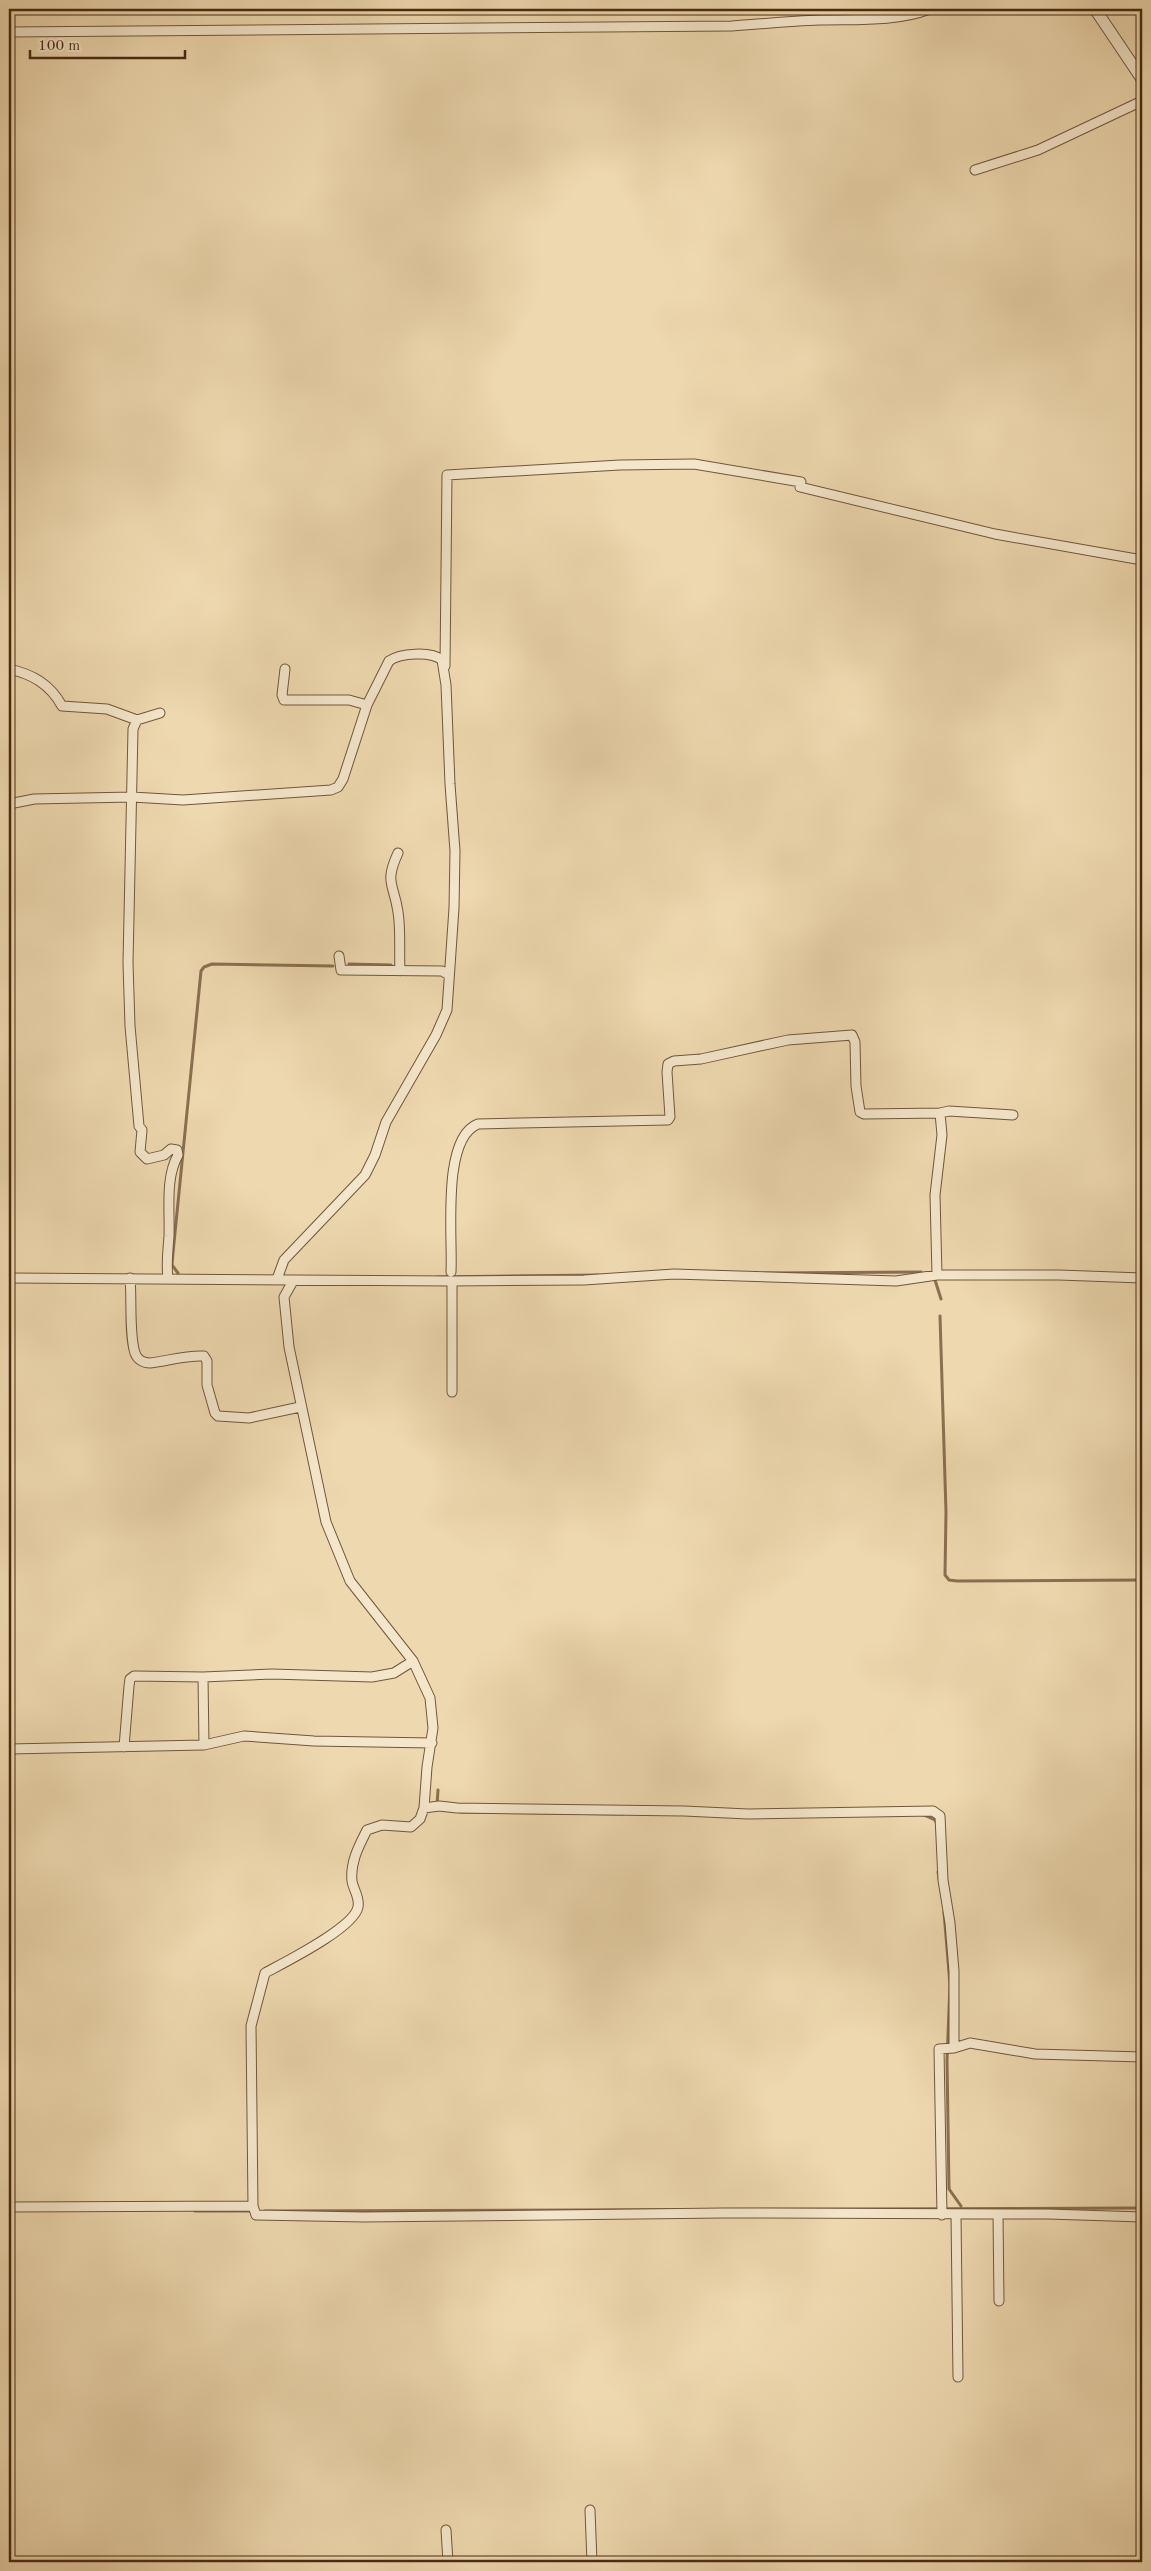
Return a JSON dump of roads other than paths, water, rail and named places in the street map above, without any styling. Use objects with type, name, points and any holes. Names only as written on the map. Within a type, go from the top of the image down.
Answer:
[{"type":"street","points":[[9,32],[732,26],[787,21],[883,19],[913,15],[930,9]]},
{"type":"street","points":[[1095,9],[1142,78]]},
{"type":"street","points":[[975,170],[1038,150],[1142,101]]},
{"type":"street","points":[[276,1279],[284,1260],[365,1175],[375,1155],[386,1122],[436,1035],[447,1010],[454,908],[455,851],[445,669],[447,475],[620,465],[694,464],[801,482],[800,487],[995,534],[1141,558]]},
{"type":"street","points":[[9,804],[34,799],[132,797],[183,800],[338,788],[343,779],[367,704],[389,661],[396,656],[432,655],[442,660],[445,669]]},
{"type":"street","points":[[9,669],[34,677],[44,683],[62,706],[107,709],[137,720],[160,713]]},
{"type":"street","points":[[285,669],[284,700],[349,700],[367,704]]},
{"type":"street","points":[[137,720],[133,729],[128,963],[130,1026],[139,1126],[142,1130],[140,1152],[148,1159],[164,1155],[171,1149],[177,1150],[178,1154],[169,1199],[169,1236],[166,1257],[168,1278]]},
{"type":"street","points":[[398,853],[390,870],[390,880],[398,912],[400,970]]},
{"type":"street","points":[[339,956],[341,970],[442,971],[449,975]]},
{"type":"street","points":[[452,1392],[452,1170],[455,1152],[471,1127],[478,1124],[668,1120],[670,1117],[667,1072],[668,1064],[674,1060],[701,1059],[788,1040],[852,1035],[856,1086],[860,1112],[864,1114],[940,1113],[950,1111],[1013,1114]]},
{"type":"street","points":[[937,1274],[935,1195],[942,1144],[940,1113]]},
{"type":"street","points":[[9,1278],[276,1279],[293,1281],[451,1276],[584,1280],[674,1274],[896,1281],[937,1274],[1059,1274],[1142,1278]]},
{"type":"street","points":[[130,1278],[133,1342],[135,1353],[139,1359],[148,1363],[190,1355],[204,1356],[207,1361],[207,1385],[215,1413],[218,1416],[248,1418],[300,1407]]},
{"type":"street","points":[[255,2211],[251,2026],[265,1973],[349,1922],[358,1907],[352,1882],[354,1856],[367,1830],[382,1824],[411,1827],[420,1819],[424,1808],[426,1767],[432,1743],[433,1728],[430,1698],[413,1660],[350,1581],[326,1522],[300,1407],[289,1347],[284,1297],[293,1281]]},
{"type":"street","points":[[124,1747],[130,1679],[134,1676],[203,1677],[272,1674],[372,1677],[394,1672],[413,1660]]},
{"type":"street","points":[[203,1677],[204,1745]]},
{"type":"street","points":[[9,1749],[204,1745],[244,1736],[314,1741],[432,1743]]},
{"type":"street","points":[[424,1808],[439,1806],[457,1808],[684,1811],[748,1814],[933,1811],[940,1816],[943,1880],[951,1932],[954,1971],[954,2048]]},
{"type":"street","points":[[942,2215],[939,2050],[970,2043],[1035,2054],[1142,2057]]},
{"type":"street","points":[[9,2206],[255,2211],[364,2217],[574,2213],[998,2214],[1142,2217]]},
{"type":"street","points":[[956,2214],[958,2377]]},
{"type":"street","points":[[998,2214],[999,2301]]},
{"type":"street","points":[[590,2510],[592,2562]]},
{"type":"street","points":[[446,2530],[448,2562]]},
{"type":"waterway","points":[[178,1273],[172,1265],[201,971],[204,967],[212,964],[333,966]]},
{"type":"waterway","points":[[349,964],[391,965]]},
{"type":"waterway","points":[[764,1273],[921,1272]]},
{"type":"waterway","points":[[437,1277],[598,1275]]},
{"type":"waterway","points":[[935,1280],[941,1299]]},
{"type":"waterway","points":[[940,1316],[946,1512],[945,1575],[949,1580],[957,1581],[1142,1580]]},
{"type":"waterway","points":[[437,1805],[438,1790]]},
{"type":"waterway","points":[[460,1812],[623,1814]]},
{"type":"waterway","points":[[924,1815],[935,1820],[937,1824]]},
{"type":"waterway","points":[[938,1872],[943,1901]]},
{"type":"waterway","points":[[944,1912],[950,1985],[947,2060],[949,2189],[961,2206]]},
{"type":"waterway","points":[[265,2211],[1142,2208]]},
{"type":"waterway","points":[[195,2211],[254,2211]]}]
